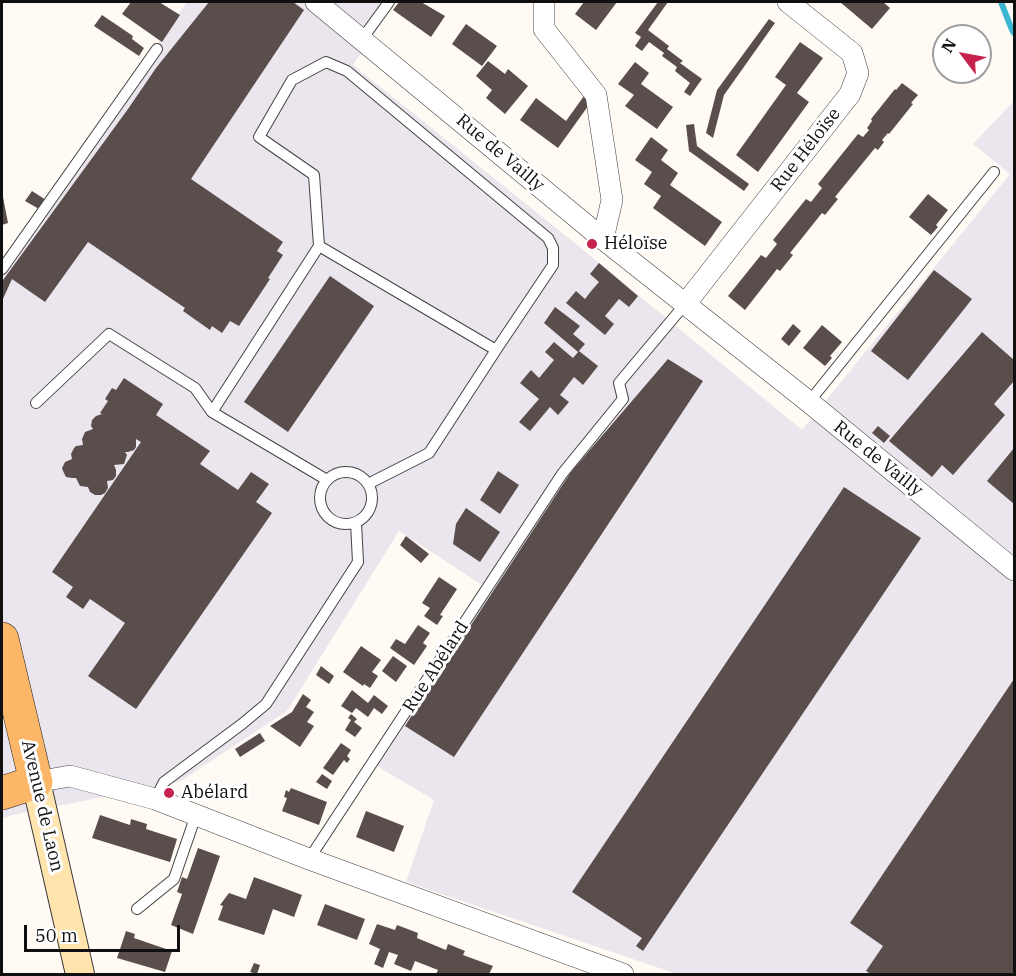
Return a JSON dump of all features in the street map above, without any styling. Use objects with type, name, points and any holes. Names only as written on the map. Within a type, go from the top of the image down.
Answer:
[{"type":"main road","name":"Avenue de Laon","points":[[2,639],[80,975]]},
{"type":"main road","points":[[2,793],[36,782]]},
{"type":"street","name":"Rue de Vailly","points":[[316,2],[603,238],[809,402],[1014,570]]},
{"type":"street","points":[[544,2],[544,29],[596,95],[612,200],[603,238]]},
{"type":"street","name":"Rue Héloïse","points":[[686,303],[850,94],[858,73],[852,53],[788,2]]},
{"type":"street","points":[[36,782],[70,777],[155,799],[309,859],[623,975]]},
{"type":"lane","points":[[362,39],[389,2]]},
{"type":"lane","points":[[2,269],[157,49]]},
{"type":"lane","points":[[212,412],[319,246],[314,175],[259,137],[292,80],[326,62],[347,71],[548,238],[554,248],[553,265],[429,453],[369,484]]},
{"type":"lane","points":[[809,402],[994,172]]},
{"type":"lane","points":[[319,246],[496,351]]},
{"type":"lane","name":"Rue Abélard","points":[[309,859],[562,474],[623,399],[620,383],[686,303]]},
{"type":"lane","points":[[36,403],[109,334],[195,388],[212,412],[327,480]]},
{"type":"lane","points":[[341,472],[357,474],[369,484],[373,499],[363,519],[347,525],[338,524],[324,513],[320,505],[320,496],[322,488],[333,475],[341,472]]},
{"type":"lane","points":[[155,799],[164,782],[266,704],[358,562],[356,523]]},
{"type":"lane","points":[[137,909],[174,879],[196,815]]},
{"type":"shaded area","points":[[187,2],[396,2],[353,65],[586,252],[802,430],[1010,174],[973,144],[1014,101],[1014,974],[677,974],[406,882],[434,800],[377,766],[490,590],[399,531],[287,711],[179,782],[12,815],[2,819],[2,265]]},
{"type":"building","points":[[131,2],[159,2],[180,15],[162,42],[122,14]]},
{"type":"building","points":[[209,2],[293,2],[304,10],[191,179],[283,242],[277,251],[283,255],[239,326],[230,321],[222,333],[212,326],[210,330],[183,311],[185,308],[88,242],[45,302],[12,279],[2,301],[3,280],[156,68]]},
{"type":"building","points":[[399,2],[421,2],[445,16],[431,37],[393,10]]},
{"type":"building","points":[[584,2],[617,2],[596,30],[575,14]]},
{"type":"building","points":[[658,2],[668,2],[648,30],[669,46],[667,49],[683,61],[680,63],[702,79],[690,96],[684,92],[690,83],[675,71],[677,67],[662,56],[664,53],[649,42],[642,51],[635,46],[641,37],[635,33]]},
{"type":"building","points":[[840,2],[883,2],[890,8],[872,29]]},
{"type":"building","points":[[102,15],[133,36],[132,39],[144,48],[139,56],[94,26]]},
{"type":"building","points":[[769,19],[775,23],[724,95],[713,138],[706,133],[717,90]]},
{"type":"building","points":[[466,24],[497,46],[482,66],[452,44]]},
{"type":"building","points":[[800,42],[823,58],[797,93],[809,102],[758,172],[736,155],[786,85],[775,77]]},
{"type":"building","points":[[488,61],[505,74],[508,69],[528,86],[505,114],[486,98],[492,90],[476,76]]},
{"type":"building","points":[[635,62],[649,73],[641,84],[673,107],[657,129],[625,106],[634,95],[618,84]]},
{"type":"building","points":[[902,83],[918,95],[911,103],[913,104],[882,140],[884,142],[878,150],[875,148],[835,197],[838,199],[825,215],[822,213],[790,253],[793,255],[780,271],[777,269],[745,310],[728,296],[761,255],[766,258],[777,244],[773,240],[806,199],[811,202],[822,188],[818,184],[858,134],[863,137],[869,130],[867,128],[871,119]]},
{"type":"building","points":[[584,96],[591,102],[558,148],[520,120],[536,98],[566,121]]},
{"type":"building","points":[[694,124],[697,146],[749,184],[744,191],[689,151],[686,125]]},
{"type":"building","points":[[651,137],[668,150],[661,160],[678,173],[670,185],[722,222],[705,246],[653,208],[661,196],[644,184],[652,172],[635,160]]},
{"type":"building","points":[[32,191],[46,200],[39,209],[25,201]]},
{"type":"building","points":[[928,194],[948,210],[931,235],[909,217]]},
{"type":"building","points":[[2,197],[8,223],[2,225]]},
{"type":"building","points":[[599,263],[638,296],[629,307],[619,299],[605,316],[614,324],[605,335],[566,303],[576,291],[585,299],[599,282],[590,274]]},
{"type":"building","points":[[934,270],[972,299],[908,380],[871,351]]},
{"type":"building","points":[[330,276],[374,306],[288,432],[244,402]]},
{"type":"building","points":[[555,307],[580,326],[573,334],[585,344],[578,352],[544,323]]},
{"type":"building","points":[[793,324],[801,331],[789,346],[781,339]]},
{"type":"building","points":[[822,325],[842,342],[825,366],[803,348]]},
{"type":"building","points":[[982,332],[1014,360],[1014,381],[994,404],[1005,415],[953,475],[942,465],[932,477],[889,441]]},
{"type":"building","points":[[554,342],[573,358],[579,351],[598,366],[583,385],[574,377],[560,395],[569,402],[558,415],[550,407],[530,431],[519,422],[539,399],[520,383],[531,370],[539,378],[554,360],[545,352]]},
{"type":"building","points":[[668,359],[703,381],[454,757],[405,726],[571,472]]},
{"type":"building","points":[[124,378],[163,404],[156,415],[210,451],[200,464],[238,490],[251,472],[269,484],[256,502],[272,513],[136,709],[88,676],[125,623],[90,599],[83,609],[66,597],[73,587],[52,572],[141,442],[136,439],[134,450],[125,452],[127,455],[124,464],[114,465],[116,476],[113,480],[107,481],[108,488],[101,495],[95,495],[88,487],[80,486],[76,478],[66,477],[63,471],[65,462],[72,459],[71,454],[74,448],[83,445],[82,439],[85,432],[93,429],[92,420],[102,414],[100,413],[108,401],[105,399],[112,388],[116,390]]},
{"type":"building","points":[[878,426],[890,436],[884,443],[872,433]]},
{"type":"building","points":[[1014,448],[1014,504],[987,481]]},
{"type":"building","points":[[498,471],[519,485],[500,514],[480,500]]},
{"type":"building","points":[[844,487],[921,538],[643,951],[636,946],[642,938],[572,892]]},
{"type":"building","points":[[466,508],[500,532],[480,562],[453,544],[456,524]]},
{"type":"building","points":[[406,536],[429,554],[421,563],[400,545]]},
{"type":"building","points":[[439,577],[457,589],[440,615],[443,616],[437,625],[424,616],[430,608],[422,603]]},
{"type":"building","points":[[418,625],[430,633],[423,643],[427,646],[414,665],[390,648],[396,639],[405,644]]},
{"type":"building","points":[[361,646],[381,660],[372,672],[378,676],[370,688],[364,684],[363,686],[343,672]]},
{"type":"building","points":[[393,656],[407,666],[396,682],[382,671]]},
{"type":"building","points":[[321,666],[334,676],[329,684],[316,675]]},
{"type":"building","points":[[1014,679],[1014,974],[871,974],[866,971],[883,946],[850,923]]},
{"type":"building","points":[[352,690],[368,703],[374,695],[388,706],[382,714],[374,708],[368,717],[356,708],[352,713],[341,706]]},
{"type":"building","points":[[303,694],[311,700],[306,707],[314,712],[307,722],[314,726],[300,747],[270,726],[292,712]]},
{"type":"building","points":[[351,714],[357,719],[354,722],[362,728],[355,737],[345,730],[351,720],[348,718]]},
{"type":"building","points":[[260,733],[265,741],[240,757],[235,749]]},
{"type":"building","points":[[341,743],[351,750],[347,756],[350,759],[347,763],[344,760],[333,775],[323,768]]},
{"type":"building","points":[[322,774],[332,781],[327,789],[316,782]]},
{"type":"building","points":[[291,788],[327,802],[319,825],[282,811],[287,798],[284,797],[286,790],[289,792]]},
{"type":"building","points":[[366,811],[404,826],[394,852],[356,837]]},
{"type":"building","points":[[100,815],[130,825],[131,819],[147,824],[146,829],[177,839],[170,862],[92,838]]},
{"type":"building","points":[[198,848],[220,856],[193,934],[171,925],[182,894],[177,892],[182,877],[187,879]]},
{"type":"building","points":[[254,877],[302,895],[294,917],[273,909],[264,935],[218,920],[223,906],[220,905],[229,893],[246,899]]},
{"type":"building","points":[[325,904],[365,919],[357,940],[317,925]]},
{"type":"building","points":[[377,924],[395,930],[397,925],[418,933],[417,938],[446,950],[448,944],[465,951],[463,955],[493,966],[489,974],[436,974],[438,970],[415,961],[411,971],[394,964],[398,955],[389,952],[383,968],[374,964],[380,949],[369,944]]},
{"type":"building","points":[[126,931],[135,934],[134,938],[172,951],[165,972],[117,958]]},
{"type":"building","points":[[254,963],[260,965],[257,974],[250,972]]},
{"type":"waterway","points":[[1001,2],[1014,33]]},
{"type":"place","name":"Héloïse","points":[[592,244]]},
{"type":"place","name":"Abélard","points":[[169,793]]}]
